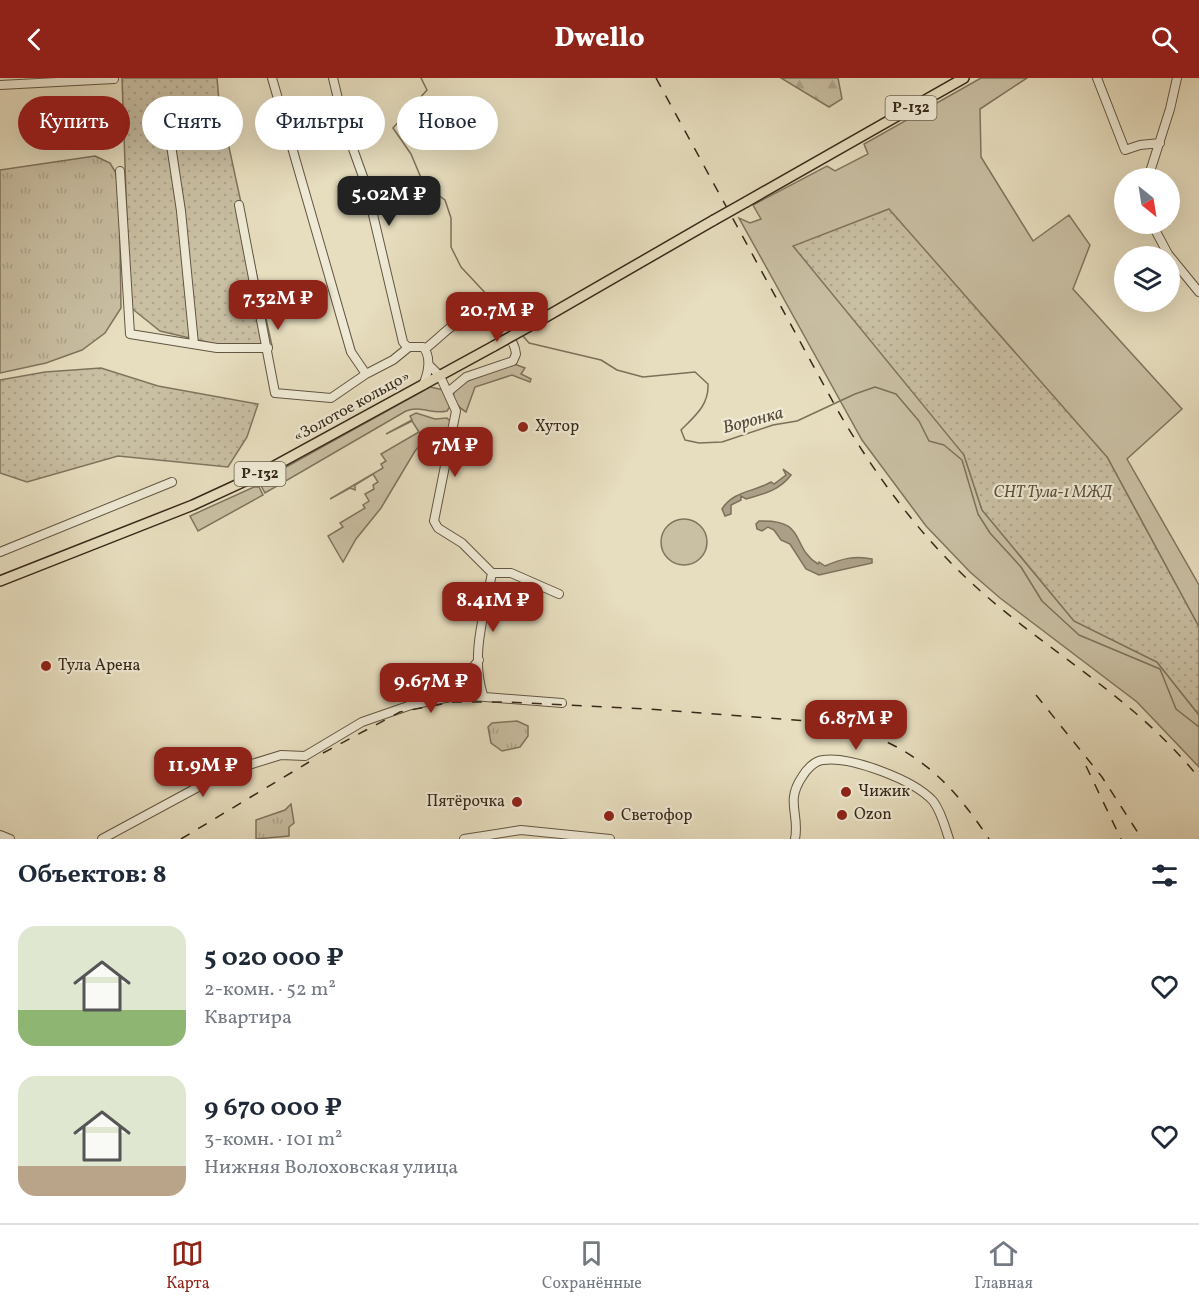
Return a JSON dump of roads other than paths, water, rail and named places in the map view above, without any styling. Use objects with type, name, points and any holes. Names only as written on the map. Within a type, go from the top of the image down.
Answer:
[{"type":"main road","name":"«Золотое кольцо»","points":[[0,581],[256,476],[537,322],[964,78]]},
{"type":"street","points":[[272,78],[340,322],[351,352],[366,374]]},
{"type":"street","points":[[333,78],[344,124],[366,185],[401,338],[404,345],[409,347]]},
{"type":"street","points":[[1097,78],[1125,150],[1140,145],[1160,143]]},
{"type":"street","points":[[1151,168],[1177,78]]},
{"type":"street","points":[[0,85],[33,81],[114,79]]},
{"type":"street","points":[[172,150],[181,211],[194,344]]},
{"type":"street","points":[[120,171],[130,334],[234,350],[268,348]]},
{"type":"street","points":[[239,205],[275,393],[331,398],[366,374],[379,369],[409,347],[419,346],[425,349]]},
{"type":"street","points":[[1157,234],[1168,254],[1199,292]]},
{"type":"street","points":[[425,349],[460,321],[476,314],[485,315],[495,321],[514,344],[516,354],[513,361],[471,375],[448,392]]},
{"type":"street","points":[[423,386],[429,366],[425,349]]},
{"type":"street","points":[[429,366],[440,376],[456,411],[434,521],[438,528],[462,543],[492,573],[511,573],[559,594]]},
{"type":"street","points":[[0,552],[172,482]]},
{"type":"street","points":[[483,695],[479,683],[481,617],[492,573]]},
{"type":"street","points":[[447,697],[479,660]]},
{"type":"street","points":[[102,839],[226,772],[281,756],[305,756],[367,720],[411,705],[447,697],[483,695],[562,703]]},
{"type":"street","points":[[795,839],[792,801],[794,790],[803,775],[816,762],[836,760],[873,769],[923,791],[935,804],[949,839]]},
{"type":"street","points":[[464,839],[521,830],[610,839]]},
{"type":"street","points":[[0,835],[10,839]]},
{"type":"waterway","name":"Воронка","points":[[421,78],[427,90],[393,128],[411,154],[424,185],[445,200],[451,218],[451,247],[461,267],[519,329]]},
{"type":"waterway","name":"Воронка","points":[[523,336],[529,343],[601,360],[617,370],[643,377],[695,372],[708,384],[708,391],[700,410],[681,430],[685,440],[699,443],[722,442],[773,425],[797,421],[875,387],[896,394],[919,421],[929,441],[944,445],[962,460],[978,514],[990,533],[1021,567],[1042,601],[1079,635],[1160,669],[1176,709],[1199,727]]},
{"type":"railway","points":[[656,78],[838,411],[888,489],[926,536],[969,580],[1019,623],[1126,705],[1152,728],[1199,778]]},
{"type":"railway","points":[[1036,695],[1102,777],[1142,839]]},
{"type":"railway","points":[[323,753],[400,712],[453,702],[505,702],[647,709],[833,723],[883,740],[923,764],[957,796],[989,839]]},
{"type":"railway","points":[[181,839],[309,762]]},
{"type":"railway","points":[[1086,766],[1121,839]]},
{"type":"place","name":"Хутор","points":[[523,427]]},
{"type":"place","name":"Тула Арена","points":[[46,666]]},
{"type":"place","name":"Чижик","points":[[846,792]]},
{"type":"place","name":"Пятёрочка","points":[[517,802]]},
{"type":"place","name":"Ozon","points":[[842,815]]},
{"type":"place","name":"Светофор","points":[[609,816]]},
{"type":"park label","name":"СНТ Тула-1 МЖД","points":[[1053,493]]}]
